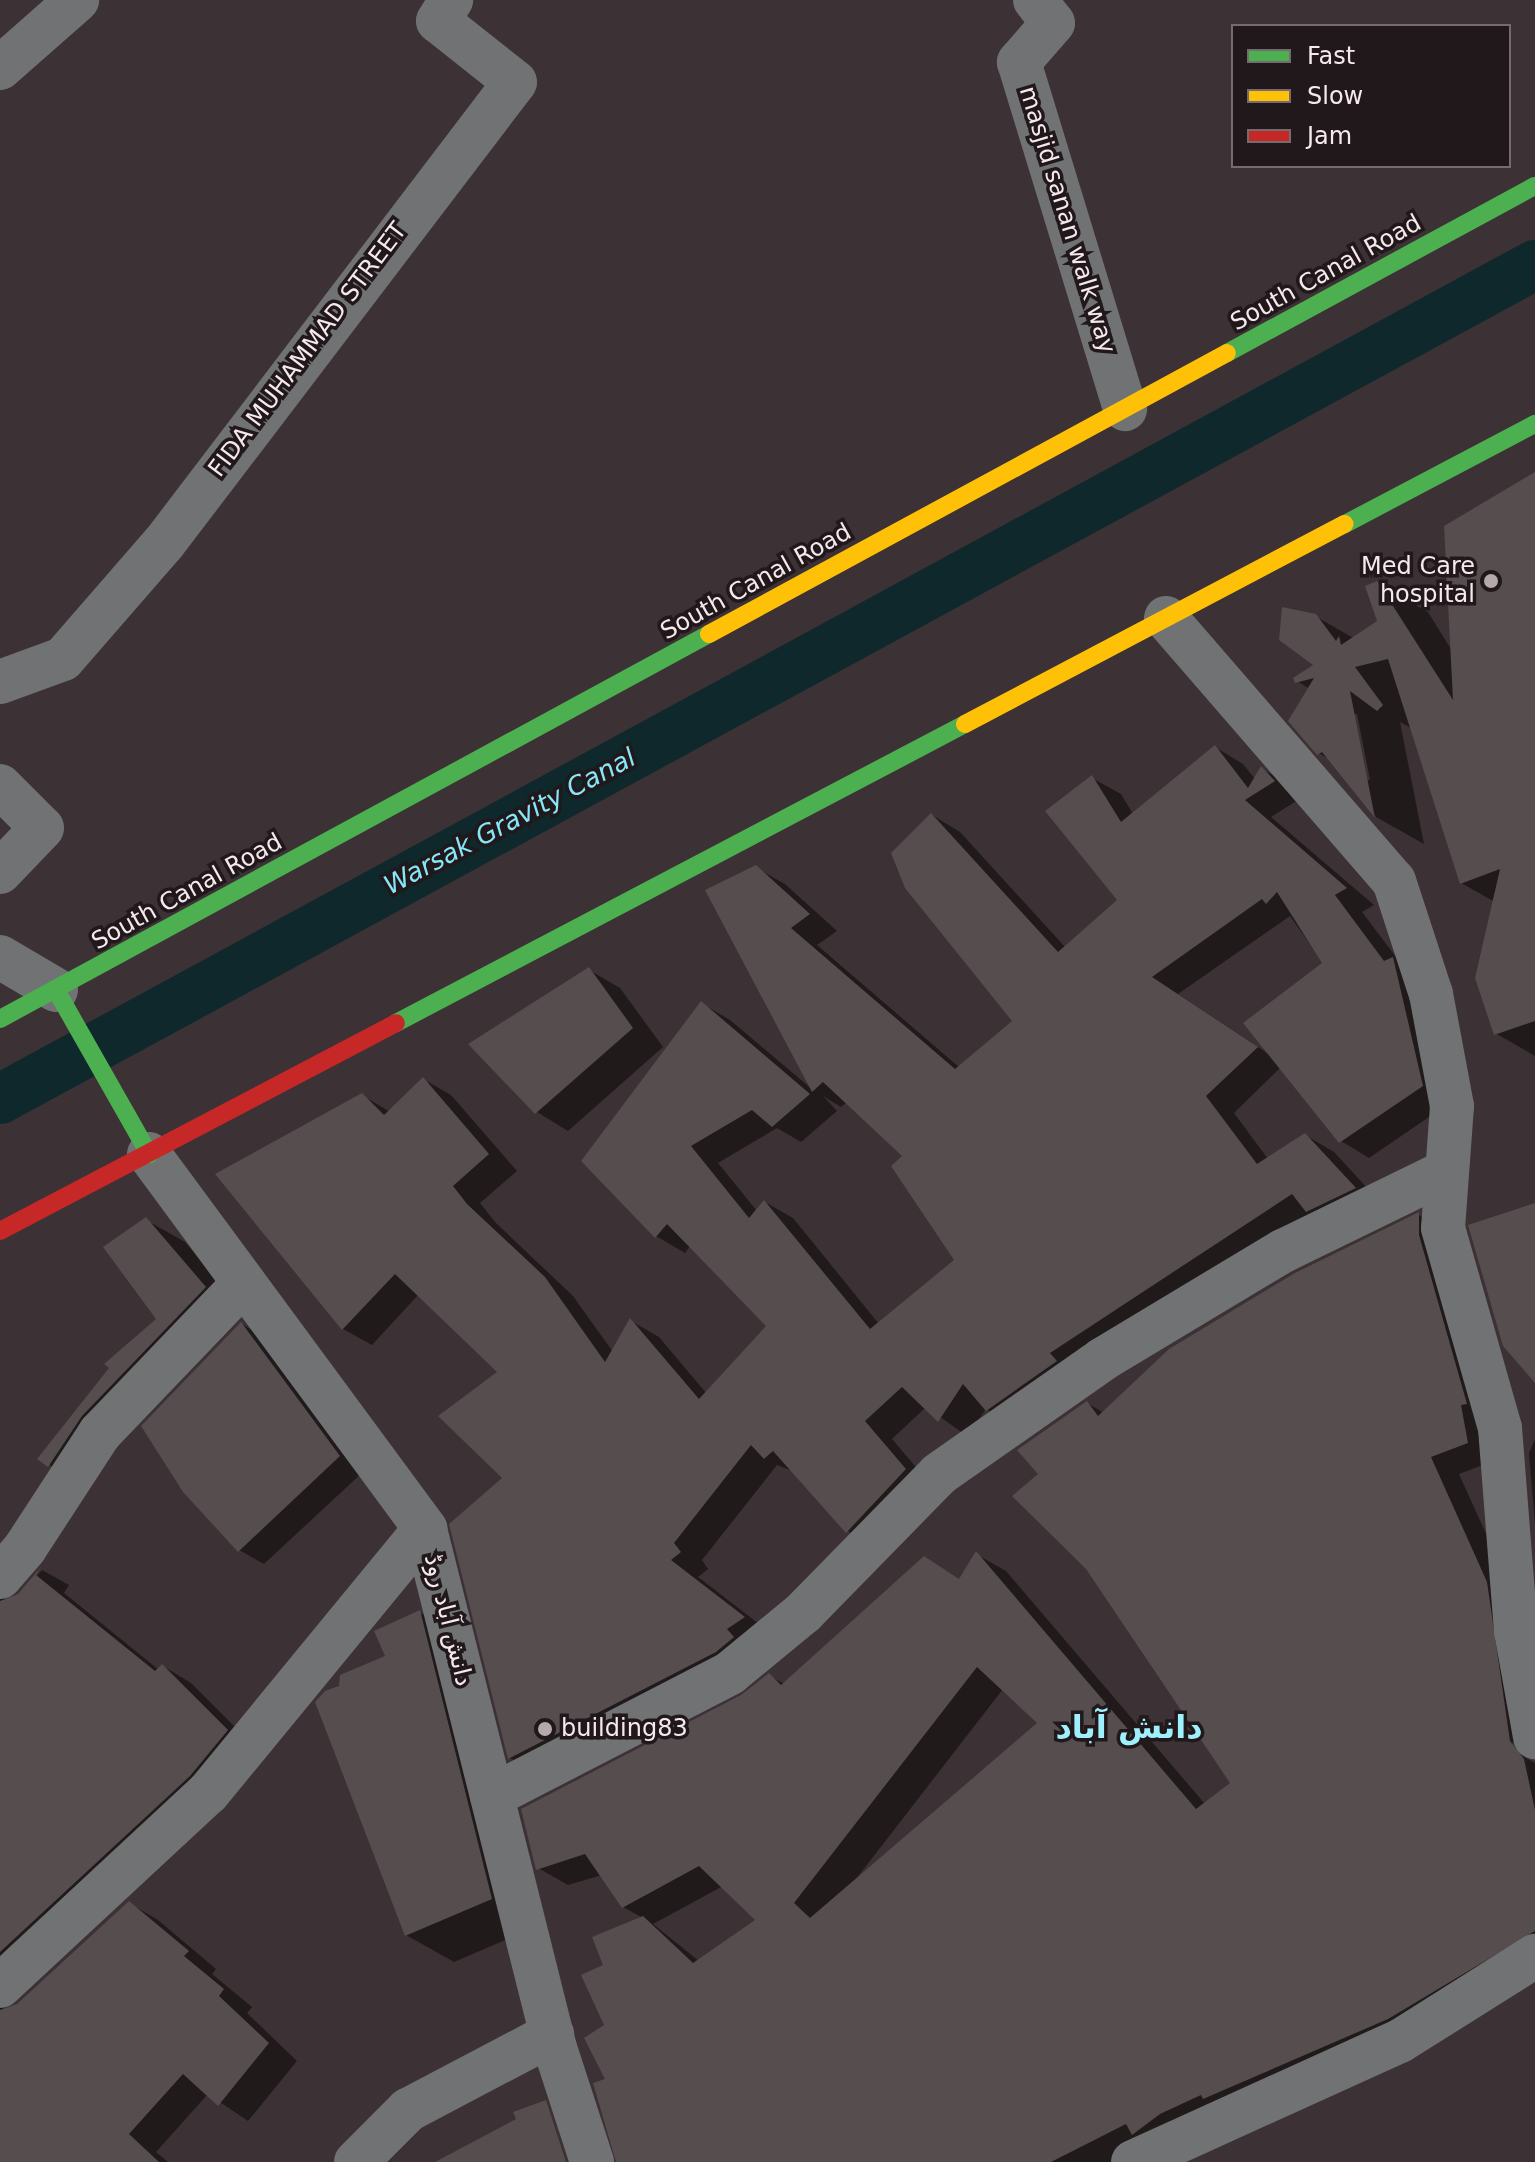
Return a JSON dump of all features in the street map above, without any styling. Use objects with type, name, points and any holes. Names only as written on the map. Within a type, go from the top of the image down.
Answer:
[{"type":"main road","name":"South Canal Road","points":[[0,1019],[1535,186]]},
{"type":"main road","points":[[0,1231],[1535,424]]},
{"type":"main road","points":[[56,990],[149,1154]]},
{"type":"street","points":[[0,68],[77,0]]},
{"type":"street","name":"FIDA MUHAMMAD STREET","points":[[0,682],[63,659],[164,543],[515,82],[438,21],[451,0]]},
{"type":"street","name":"masjid sanan walk way","points":[[1035,0],[1053,23],[1019,62],[1125,409]]},
{"type":"street","points":[[1166,618],[1394,881],[1431,994],[1452,1106],[1443,1228],[1500,1428],[1516,1631],[1535,1737]]},
{"type":"street","points":[[0,786],[42,828],[0,872]]},
{"type":"street","points":[[0,957],[56,990]]},
{"type":"street","name":"دانش آباد روڈ","points":[[149,1154],[425,1529],[552,2034],[592,2162]]},
{"type":"street","points":[[492,1796],[730,1673],[803,1613],[939,1474],[1103,1359],[1283,1251],[1447,1171]]},
{"type":"street","points":[[0,1577],[25,1548],[100,1433],[244,1283]]},
{"type":"street","points":[[0,1986],[208,1793],[425,1529]]},
{"type":"street","points":[[1133,2162],[1400,2041],[1535,1956]]},
{"type":"street","points":[[356,2162],[408,2110],[552,2034]]},
{"type":"building","points":[[1535,472],[1535,1021],[1494,1035],[1475,978],[1500,869],[1460,884],[1388,659],[1355,667],[1383,705],[1377,711],[1350,691],[1375,818],[1322,752],[1317,755],[1288,721],[1314,678],[1295,683],[1293,678],[1313,665],[1279,640],[1282,607],[1316,614],[1336,641],[1339,636],[1341,645],[1377,621],[1365,586],[1377,581],[1453,700],[1444,526]]},
{"type":"building","points":[[1215,745],[1248,788],[1261,766],[1275,781],[1245,800],[1347,888],[1335,895],[1384,961],[1393,957],[1423,1086],[1339,1143],[1243,1023],[1322,963],[1277,892],[1266,904],[1262,899],[1152,977],[1258,1047],[1206,1096],[1257,1164],[1305,1133],[1356,1188],[1306,1212],[1292,1194],[1050,1353],[1057,1361],[986,1411],[963,1384],[938,1422],[902,1387],[865,1421],[906,1469],[846,1533],[773,1451],[764,1459],[751,1445],[674,1543],[681,1552],[671,1560],[745,1617],[727,1629],[734,1637],[716,1652],[508,1759],[449,1524],[502,1478],[438,1416],[497,1372],[395,1274],[342,1330],[215,1174],[362,1093],[384,1115],[423,1077],[489,1154],[453,1186],[467,1204],[545,1277],[605,1362],[630,1318],[699,1399],[766,1326],[667,1224],[655,1238],[581,1161],[701,1001],[810,1094],[772,1127],[752,1110],[691,1146],[749,1218],[764,1200],[870,1329],[954,1260],[891,1166],[902,1156],[823,1082],[812,1092],[705,890],[756,865],[810,914],[791,928],[955,1069],[1012,1021],[905,888],[891,853],[931,813],[1058,952],[1117,900],[1045,811],[1092,775],[1121,822]]},
{"type":"building","points":[[589,967],[633,1028],[535,1114],[468,1044]]},
{"type":"building","points":[[1535,1203],[1535,1383],[1503,1346],[1468,1225]]},
{"type":"building","points":[[1419,1212],[1419,1235],[1467,1404],[1461,1405],[1468,1443],[1431,1457],[1487,1582],[1510,1741],[1524,1759],[1535,1810],[1535,1931],[1388,2019],[1203,2099],[1201,2095],[1160,2114],[1132,2135],[1126,2124],[1051,2162],[616,2162],[593,2083],[605,2079],[584,2038],[604,2025],[581,1975],[603,1965],[592,1937],[643,1916],[693,1963],[755,1920],[699,1866],[622,1908],[585,1854],[536,1870],[521,1809],[741,1695],[769,1673],[781,1685],[924,1556],[959,1579],[976,1551],[1196,1809],[1230,1783],[1086,1569],[1012,1496],[1038,1474],[1017,1450],[1087,1401],[1098,1416],[1169,1349],[1295,1273]],"holes":[[[977,1667],[1037,1723],[810,1918],[794,1903]]]},
{"type":"building","points":[[146,1217],[206,1287],[82,1416],[48,1467],[37,1459],[109,1368],[104,1364],[156,1319],[103,1247]]},
{"type":"building","points":[[241,1322],[340,1456],[238,1552],[183,1492],[141,1426]]},
{"type":"building","points":[[41,1567],[36,1575],[155,1671],[162,1664],[228,1730],[190,1776],[0,1952],[0,1601],[18,1594]]},
{"type":"building","points":[[420,1610],[492,1899],[405,1936],[315,1702],[325,1691],[339,1686],[340,1675],[385,1656],[374,1631]]},
{"type":"building","points":[[129,1901],[189,1951],[184,1956],[224,1989],[219,1996],[269,2043],[218,2106],[183,2074],[129,2134],[159,2162],[0,2162],[0,2010],[17,2004]]},
{"type":"building","points":[[546,2100],[566,2162],[435,2162],[516,2119],[513,2112]]},
{"type":"waterway","name":"Warsak Gravity Canal","points":[[0,1099],[1535,265]]},
{"type":"traffic: fast","points":[[1227,353],[1535,186]]},
{"type":"traffic: fast","points":[[1345,524],[1535,424]]},
{"type":"traffic: fast","points":[[0,1019],[709,634]]},
{"type":"traffic: fast","points":[[396,1023],[965,724]]},
{"type":"traffic: fast","points":[[56,990],[149,1154]]},
{"type":"traffic: slow","points":[[709,634],[1227,353]]},
{"type":"traffic: slow","points":[[965,724],[1345,524]]},
{"type":"traffic: jam","points":[[0,1231],[396,1023]]},
{"type":"place","name":"Med Care hospital","points":[[1491,581]]},
{"type":"place","name":"building83","points":[[545,1729]]},
{"type":"district","name":"دانش آباد","points":[[1129,1727]]}]
